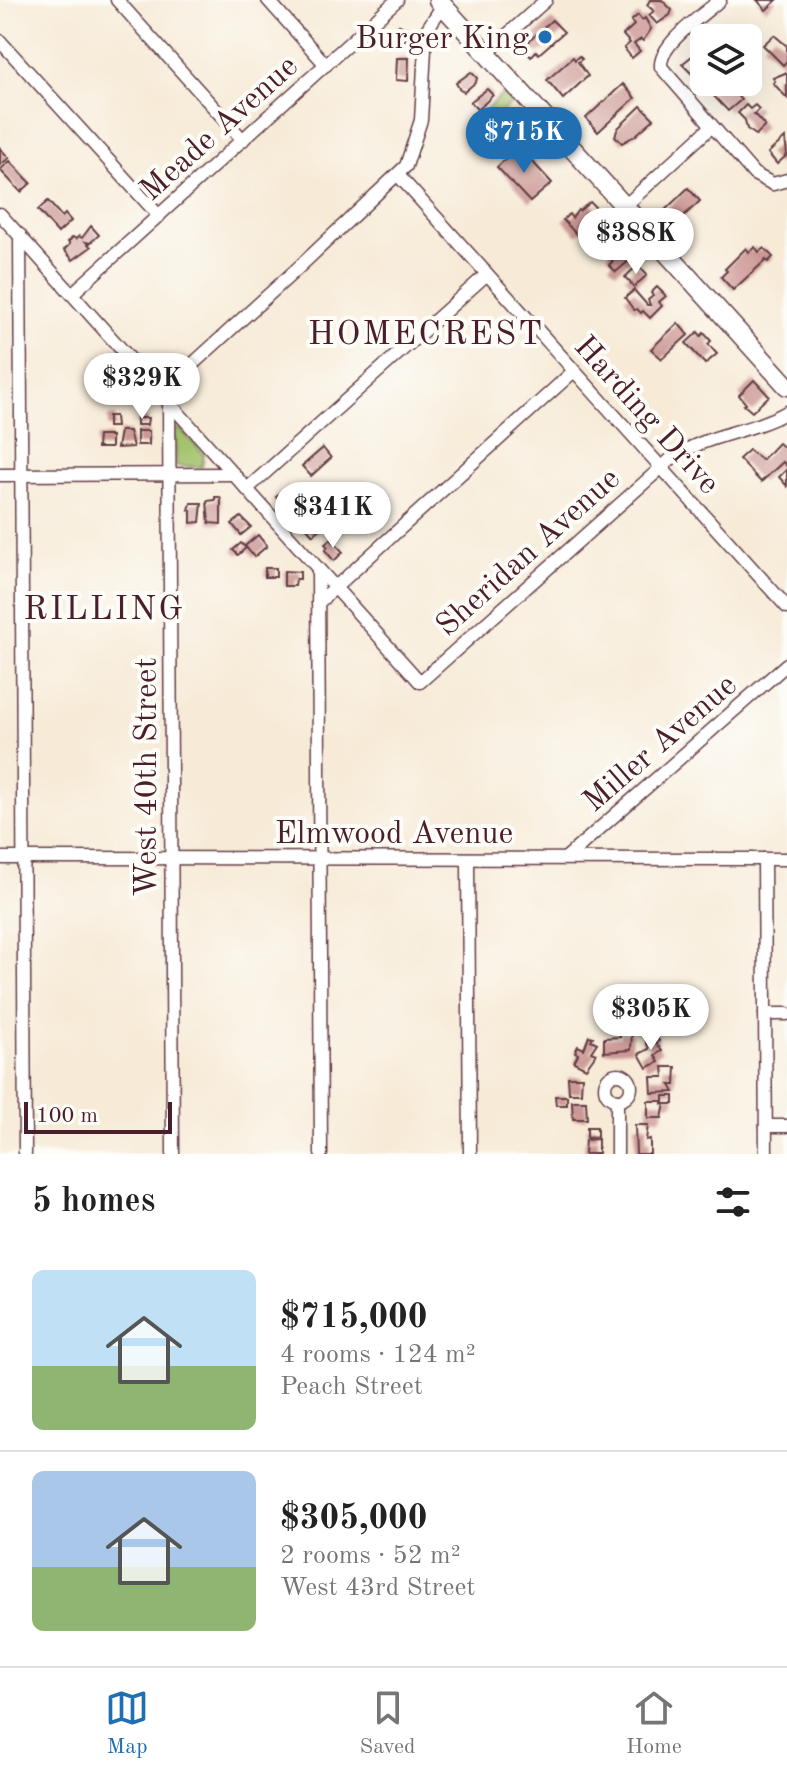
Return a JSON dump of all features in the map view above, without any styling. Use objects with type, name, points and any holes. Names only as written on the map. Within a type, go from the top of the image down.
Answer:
[{"type":"main road","points":[[440,3],[787,386]]},
{"type":"street","points":[[117,0],[243,140]]},
{"type":"street","points":[[268,0],[326,65]]},
{"type":"street","name":"Meade Avenue","points":[[73,293],[397,0]]},
{"type":"street","points":[[486,54],[546,0]]},
{"type":"street","points":[[720,0],[666,48],[660,60],[664,73],[754,174],[773,184],[787,180]]},
{"type":"street","points":[[165,396],[398,175],[411,154],[421,120],[426,31],[440,3]]},
{"type":"street","points":[[0,41],[159,216]]},
{"type":"street","points":[[625,206],[711,127]]},
{"type":"street","name":"Harding Drive","points":[[398,175],[787,607]]},
{"type":"street","points":[[0,214],[334,588]]},
{"type":"street","points":[[20,235],[25,1154]]},
{"type":"street","points":[[247,489],[487,274]]},
{"type":"street","points":[[318,603],[574,371]]},
{"type":"street","name":"West 40th Street","points":[[165,396],[169,474],[173,1154]]},
{"type":"street","name":"Sheridan Avenue","points":[[334,588],[420,682],[660,467],[692,446],[756,427],[787,412]]},
{"type":"street","points":[[0,475],[234,474]]},
{"type":"street","points":[[318,570],[321,1154]]},
{"type":"street","name":"Miller Avenue","points":[[566,858],[787,664]]},
{"type":"street","name":"Elmwood Avenue","points":[[0,858],[787,859]]},
{"type":"street","points":[[468,859],[470,1154]]},
{"type":"street","points":[[764,859],[766,1154]]},
{"type":"street","points":[[765,1014],[787,1014]]},
{"type":"street","points":[[617,1100],[617,1154]]},
{"type":"street","points":[[766,1126],[787,1126]]},
{"type":"green space","points":[[503,94],[511,104],[481,130],[473,122]]},
{"type":"green space","points":[[179,428],[204,454],[202,467],[176,466],[175,429]]},
{"type":"building","points":[[650,0],[662,0],[672,10],[657,24],[649,15],[654,11],[647,5]]},
{"type":"building","points":[[757,0],[777,0],[766,10]]},
{"type":"building","points":[[638,15],[642,20],[645,18],[651,29],[643,41],[641,39],[634,44],[640,51],[632,58],[624,48],[630,43],[623,35],[634,25],[631,21]]},
{"type":"building","points":[[552,20],[564,32],[539,54],[536,51],[531,57],[525,50],[530,45],[528,42]]},
{"type":"building","points":[[399,25],[410,30],[401,48],[389,42]]},
{"type":"building","points":[[774,35],[787,46],[787,61],[783,65],[763,45]]},
{"type":"building","points":[[579,56],[582,59],[578,62],[588,76],[563,99],[547,80],[573,57],[575,60]]},
{"type":"building","points":[[397,58],[409,58],[408,81],[396,80]]},
{"type":"building","points":[[690,58],[690,72],[682,64]]},
{"type":"building","points":[[471,72],[477,78],[476,82],[464,92],[456,83]]},
{"type":"building","points":[[785,73],[787,98],[773,83],[773,78]]},
{"type":"building","points":[[623,84],[635,98],[598,132],[586,118]]},
{"type":"building","points":[[487,89],[493,95],[478,110],[470,102]]},
{"type":"building","points":[[714,96],[738,96],[741,100],[728,111]]},
{"type":"building","points":[[746,105],[750,109],[755,105],[759,109],[754,114],[765,126],[756,135],[747,129],[745,120],[738,113]]},
{"type":"building","points":[[641,106],[654,119],[622,143],[615,136],[618,128]]},
{"type":"building","points":[[785,138],[787,155],[777,164],[768,153]]},
{"type":"building","points":[[519,147],[552,183],[530,202],[497,167]]},
{"type":"building","points":[[0,148],[9,158],[0,165]]},
{"type":"building","points":[[10,161],[31,183],[21,192],[0,170]]},
{"type":"building","points":[[688,188],[700,201],[675,224],[663,212]]},
{"type":"building","points":[[48,201],[62,217],[65,214],[71,221],[58,233],[38,210]]},
{"type":"building","points":[[590,202],[602,214],[577,235],[563,220],[569,214],[572,218]]},
{"type":"building","points":[[91,226],[99,235],[90,243],[86,242],[91,247],[73,260],[64,250],[70,244],[68,242],[73,237],[82,238]]},
{"type":"building","points":[[617,245],[631,259],[616,272],[609,265],[613,261],[607,255]]},
{"type":"building","points":[[755,247],[759,252],[764,248],[773,257],[733,290],[721,277],[727,271],[725,269],[746,248],[749,252]]},
{"type":"building","points":[[638,265],[647,275],[634,287],[625,277]]},
{"type":"building","points":[[657,287],[666,296],[659,302],[662,306],[650,318],[643,311],[634,310],[625,298],[634,290],[650,305],[648,300]]},
{"type":"building","points":[[678,323],[688,335],[662,359],[651,349]]},
{"type":"building","points":[[698,332],[701,336],[704,333],[711,341],[708,344],[717,354],[705,364],[686,343]]},
{"type":"building","points":[[754,380],[769,396],[752,412],[739,395]]},
{"type":"building","points":[[114,385],[119,389],[123,385],[134,396],[124,405],[120,401],[116,404],[105,393]]},
{"type":"building","points":[[108,416],[115,416],[116,427],[108,427]]},
{"type":"building","points":[[137,418],[148,418],[147,425],[137,425]]},
{"type":"building","points":[[120,431],[129,431],[133,447],[117,448]]},
{"type":"building","points":[[137,431],[149,431],[149,445],[137,445]]},
{"type":"building","points":[[98,436],[111,436],[111,448],[97,448]]},
{"type":"building","points":[[778,443],[787,449],[787,466],[783,462],[761,482],[739,459],[749,450],[762,460]]},
{"type":"building","points":[[323,448],[331,458],[311,476],[302,466]]},
{"type":"building","points":[[787,469],[787,486],[779,477]]},
{"type":"building","points":[[287,488],[303,506],[295,513],[286,502],[283,505],[276,497]]},
{"type":"building","points":[[215,497],[220,497],[221,501],[221,524],[209,523],[207,501],[215,500]]},
{"type":"building","points":[[191,503],[202,503],[200,522],[191,523]]},
{"type":"building","points":[[314,503],[321,510],[313,517],[307,510]]},
{"type":"building","points":[[241,517],[251,527],[241,535],[232,524]]},
{"type":"building","points":[[314,520],[321,528],[313,535],[306,527]]},
{"type":"building","points":[[258,535],[267,546],[254,557],[245,546]]},
{"type":"building","points":[[331,539],[343,552],[334,561],[325,550],[328,547],[325,544]]},
{"type":"building","points":[[241,543],[246,548],[238,555],[233,550]]},
{"type":"building","points":[[265,568],[276,568],[276,577],[265,577]]},
{"type":"building","points":[[284,571],[300,572],[295,586],[284,586]]},
{"type":"building","points":[[632,1033],[631,1050],[604,1052],[604,1038]]},
{"type":"building","points":[[655,1034],[659,1041],[656,1043],[662,1051],[655,1055],[659,1062],[647,1068],[639,1054],[649,1049],[645,1039]]},
{"type":"building","points":[[589,1036],[597,1043],[591,1052],[596,1054],[586,1068],[574,1062],[578,1046],[584,1049]]},
{"type":"building","points":[[663,1067],[676,1067],[675,1085],[670,1085],[674,1092],[652,1093],[651,1077],[664,1077]]},
{"type":"building","points":[[568,1077],[582,1077],[581,1093],[569,1093]]},
{"type":"building","points":[[555,1096],[567,1096],[567,1105],[556,1105]]},
{"type":"building","points":[[664,1096],[674,1096],[674,1104],[664,1104]]},
{"type":"building","points":[[572,1101],[586,1101],[587,1119],[573,1119]]},
{"type":"building","points":[[648,1101],[662,1101],[665,1104],[662,1118],[648,1118]]},
{"type":"building","points":[[635,1125],[648,1125],[646,1140],[650,1139],[650,1154],[636,1154]]},
{"type":"building","points":[[587,1127],[597,1127],[597,1137],[587,1138]]},
{"type":"building","points":[[598,1139],[598,1154],[584,1154],[585,1140]]},
{"type":"place","name":"Burger King","points":[[545,37]]},
{"type":"district","name":"HOMECREST","points":[[426,332]]},
{"type":"district","name":"RILLING","points":[[104,607]]}]
